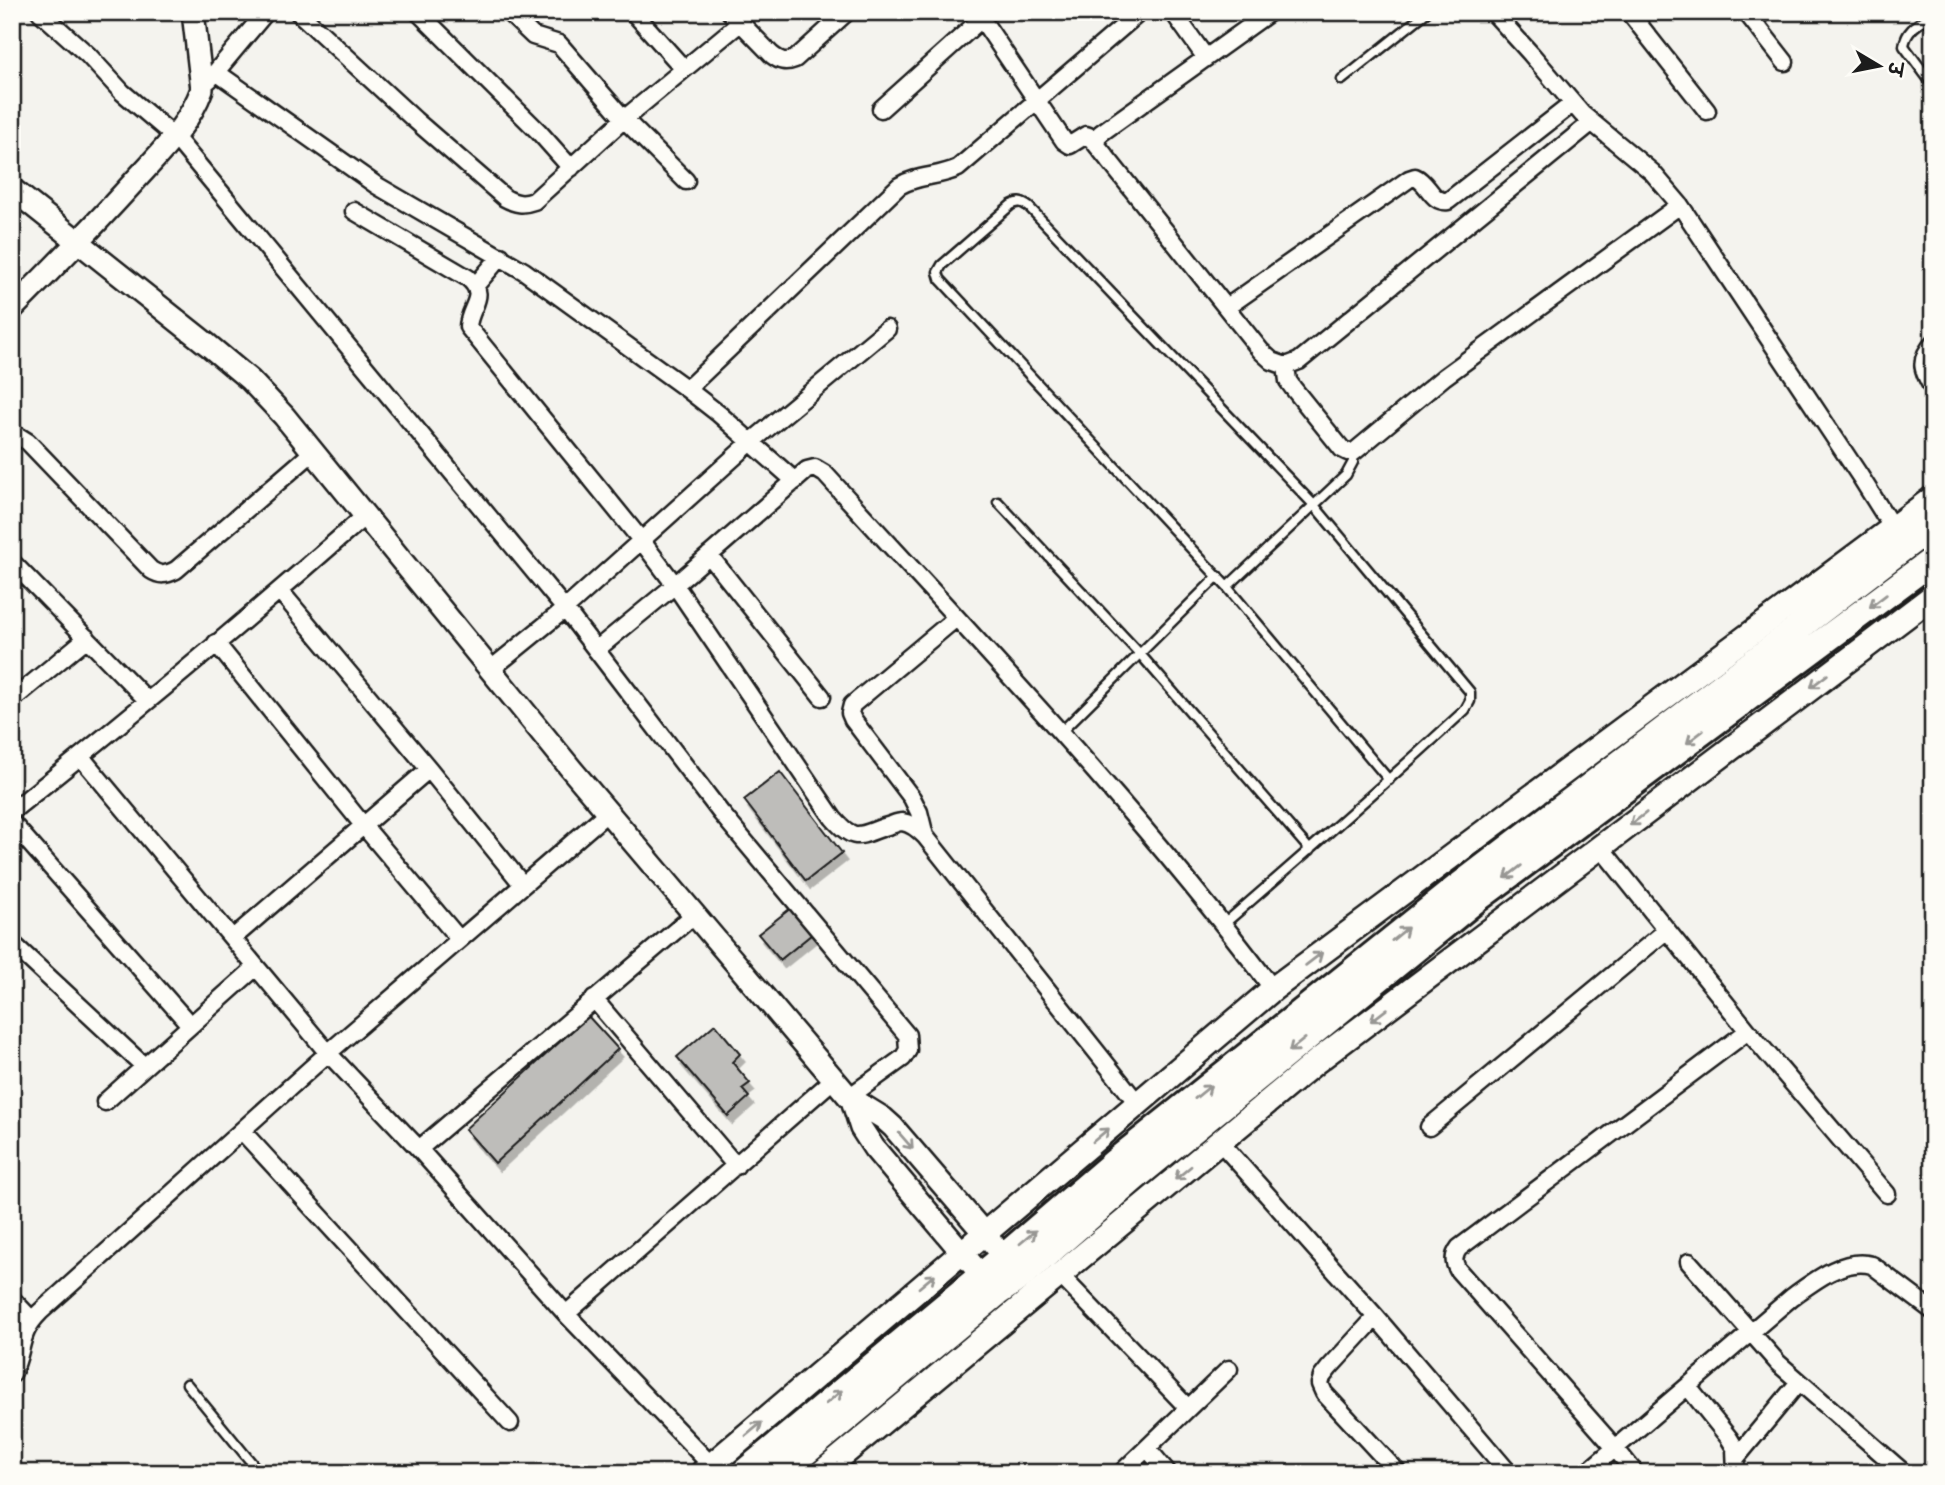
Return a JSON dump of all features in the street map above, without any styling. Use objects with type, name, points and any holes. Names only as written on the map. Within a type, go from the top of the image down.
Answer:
[{"type":"main road","points":[[706,1469],[1273,989],[1933,498]]},
{"type":"main road","points":[[780,1473],[1021,1276],[1115,1162],[1458,887],[1933,525]]},
{"type":"main road","points":[[744,1473],[1021,1276],[1134,1178],[1475,900],[1933,560]]},
{"type":"main road","points":[[1021,1276],[1060,1275],[1317,1061],[1933,596]]},
{"type":"main road","points":[[821,1473],[997,1294]]},
{"type":"street","points":[[40,12],[88,55],[122,92],[175,137],[565,609],[721,813],[907,1035],[908,1049],[903,1058],[850,1098]]},
{"type":"street","points":[[12,309],[79,242],[175,137],[198,99],[201,89],[193,12]]},
{"type":"street","points":[[201,89],[266,12]]},
{"type":"street","points":[[298,12],[415,120],[505,198],[514,203],[526,204],[534,201],[624,119],[684,69],[735,17],[772,55],[780,61],[788,62],[795,59],[847,12]]},
{"type":"street","points":[[418,12],[571,167]]},
{"type":"street","points":[[509,12],[533,36],[559,44],[624,119],[686,181]]},
{"type":"street","points":[[633,12],[684,69]]},
{"type":"street","points":[[687,388],[899,186],[907,181],[947,173],[958,168],[1140,12]]},
{"type":"street","points":[[1173,12],[1206,58]]},
{"type":"street","points":[[1095,144],[1101,133],[1270,12]]},
{"type":"street","points":[[1493,12],[1572,104],[1652,172],[1680,205],[1892,527]]},
{"type":"street","points":[[1629,12],[1706,111]]},
{"type":"street","points":[[881,109],[982,14],[1067,144],[1074,144],[1082,136],[1089,136],[1261,351],[1272,361],[1286,366],[1299,361],[1591,122]]},
{"type":"street","points":[[1751,14],[1786,62]]},
{"type":"street","points":[[216,72],[376,185],[501,256],[687,388],[795,481]]},
{"type":"street","points":[[1227,307],[1409,179],[1420,178],[1434,197],[1448,201],[1572,104]]},
{"type":"street","points":[[12,189],[250,380],[284,416],[490,670],[850,1098],[893,1127],[1021,1276]]},
{"type":"street","points":[[1286,366],[1288,381],[1301,398],[1342,449],[1354,452],[1444,377],[1680,205]]},
{"type":"street","points":[[354,211],[476,285],[477,300],[468,319],[468,327],[675,585],[833,818],[845,832],[856,836],[902,822],[914,826],[926,836],[1138,1104]]},
{"type":"street","points":[[476,285],[501,256]]},
{"type":"street","points":[[490,670],[565,609],[751,442],[887,328]]},
{"type":"street","points":[[12,436],[28,442],[151,570],[159,575],[176,570],[313,452]]},
{"type":"street","points":[[596,650],[807,470],[815,468],[825,474],[1060,733],[1224,924],[1273,989]]},
{"type":"street","points":[[12,811],[279,591],[365,516]]},
{"type":"street","points":[[709,555],[822,696]]},
{"type":"street","points":[[12,562],[147,700]]},
{"type":"street","points":[[279,591],[522,884]]},
{"type":"street","points":[[926,836],[912,798],[850,713],[852,705],[956,618]]},
{"type":"street","points":[[12,700],[87,638]]},
{"type":"street","points":[[216,643],[459,939]]},
{"type":"street","points":[[80,757],[328,1053],[419,1149],[706,1469]]},
{"type":"street","points":[[233,938],[429,769]]},
{"type":"street","points":[[12,1374],[25,1331],[32,1320],[328,1053],[608,811]]},
{"type":"street","points":[[12,823],[190,1025]]},
{"type":"street","points":[[1601,848],[1748,1031],[1887,1194]]},
{"type":"street","points":[[419,1149],[695,914]]},
{"type":"street","points":[[1429,1128],[1667,930]]},
{"type":"street","points":[[12,943],[144,1066]]},
{"type":"street","points":[[105,1102],[256,967]]},
{"type":"street","points":[[594,999],[736,1166]]},
{"type":"street","points":[[1635,1473],[1458,1270],[1454,1262],[1455,1254],[1459,1248],[1748,1031]]},
{"type":"street","points":[[566,1314],[834,1079]]},
{"type":"street","points":[[850,1098],[867,1139],[997,1294]]},
{"type":"street","points":[[242,1131],[510,1423]]},
{"type":"street","points":[[1220,1142],[1376,1317],[1508,1473]]},
{"type":"street","points":[[1689,1262],[1778,1363],[1904,1473]]},
{"type":"street","points":[[1586,1473],[1792,1297],[1814,1281],[1848,1265],[1862,1262],[1872,1265],[1933,1311]]},
{"type":"street","points":[[1060,1275],[1188,1408]]},
{"type":"street","points":[[12,1298],[32,1320]]},
{"type":"street","points":[[1376,1317],[1329,1368],[1320,1384],[1324,1393],[1398,1473]]},
{"type":"street","points":[[1121,1473],[1228,1369]]},
{"type":"street","points":[[1736,1465],[1799,1382]]},
{"type":"street","points":[[1688,1387],[1729,1438],[1735,1448],[1736,1465]]},
{"type":"street","points":[[1147,1448],[1168,1473]]},
{"type":"lane","points":[[1342,80],[1427,12]]},
{"type":"lane","points":[[1933,14],[1910,30],[1904,46],[1933,85]]},
{"type":"lane","points":[[1224,924],[1389,780],[1465,710],[1470,701],[1470,692],[1313,504],[1029,207],[1023,202],[1011,205],[942,265],[937,272],[940,279],[1218,576],[1389,780]]},
{"type":"lane","points":[[1933,338],[1923,348],[1919,363],[1921,377],[1933,396]]},
{"type":"lane","points":[[1227,587],[1346,475],[1353,462],[1354,452]]},
{"type":"lane","points":[[998,502],[1140,654],[1310,850]]},
{"type":"lane","points":[[1060,733],[1218,576]]},
{"type":"lane","points":[[187,1384],[260,1473]]},
{"type":"building","points":[[780,772],[842,853],[806,881],[744,800]]},
{"type":"building","points":[[791,908],[812,934],[780,960],[758,934]]},
{"type":"building","points":[[588,1016],[618,1049],[495,1163],[465,1129]]},
{"type":"building","points":[[715,1024],[740,1054],[732,1062],[750,1083],[742,1089],[749,1097],[728,1116],[677,1057]]}]
